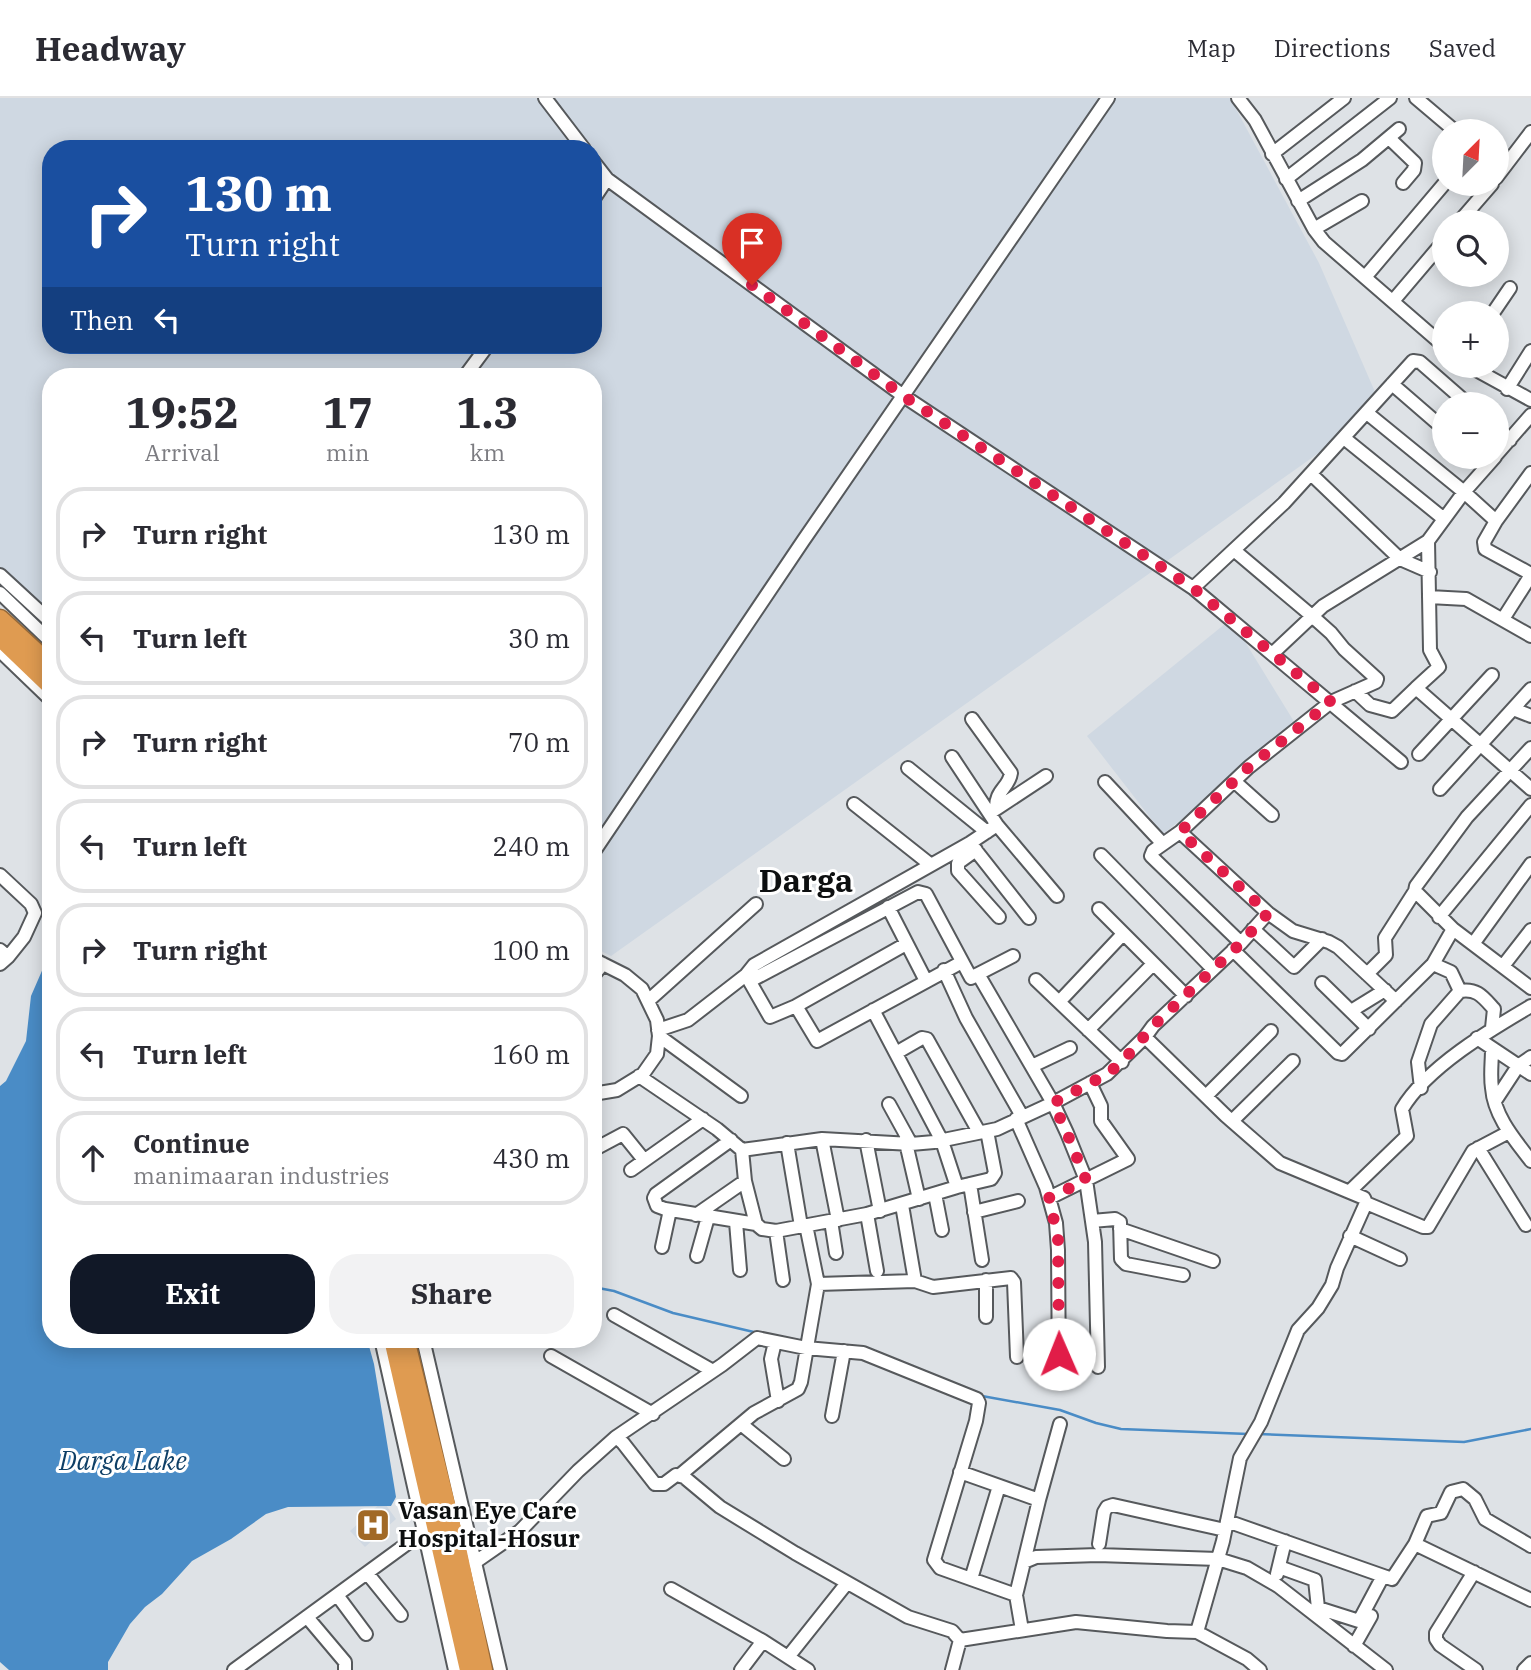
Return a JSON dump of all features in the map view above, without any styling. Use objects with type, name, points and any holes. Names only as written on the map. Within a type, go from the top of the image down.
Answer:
[{"type":"highway","points":[[0,618],[42,658]]},
{"type":"highway","points":[[0,638],[42,678]]},
{"type":"highway","points":[[395,1348],[483,1670]]},
{"type":"highway","points":[[407,1348],[451,1554],[469,1670]]},
{"type":"street","points":[[545,98],[577,140]]},
{"type":"street","points":[[602,840],[1108,98]]},
{"type":"street","points":[[1238,98],[1255,120],[1298,201],[1324,242],[1432,335]]},
{"type":"street","points":[[1272,154],[1344,98]]},
{"type":"street","points":[[1286,179],[1390,98]]},
{"type":"street","points":[[1416,98],[1441,119]]},
{"type":"street","points":[[1509,158],[1531,132]]},
{"type":"street","points":[[1298,201],[1356,165],[1394,133],[1415,163],[1414,170],[1403,183]]},
{"type":"street","points":[[602,173],[607,179],[905,397],[1193,588],[1401,762]]},
{"type":"street","points":[[602,186],[607,179]]},
{"type":"street","points":[[1366,276],[1434,196]]},
{"type":"street","points":[[1469,210],[1482,196]]},
{"type":"street","points":[[1314,229],[1362,201]]},
{"type":"street","points":[[1393,301],[1432,255]]},
{"type":"street","points":[[1501,301],[1510,288]]},
{"type":"street","points":[[1507,389],[1531,351]]},
{"type":"street","points":[[1193,588],[1235,551],[1311,474],[1413,361],[1453,392]]},
{"type":"street","points":[[1489,378],[1531,400]]},
{"type":"street","points":[[1392,384],[1432,419]]},
{"type":"street","points":[[1367,412],[1496,521]]},
{"type":"street","points":[[1510,440],[1531,415]]},
{"type":"street","points":[[1344,438],[1444,519]]},
{"type":"street","points":[[1272,654],[1323,606],[1428,541],[1481,469]]},
{"type":"street","points":[[1503,619],[1531,574],[1485,549],[1484,542],[1531,472]]},
{"type":"street","points":[[1311,474],[1400,559],[1430,572]]},
{"type":"street","points":[[1355,691],[1370,705],[1392,711],[1439,667],[1430,650],[1428,541]]},
{"type":"street","points":[[1235,551],[1331,633],[1344,649],[1377,676],[1376,682],[1331,702],[1234,781],[1180,832],[1153,851],[1152,856],[1338,1053],[1345,1052],[1433,964],[1453,929]]},
{"type":"street","points":[[0,575],[42,614]]},
{"type":"street","points":[[0,593],[42,633]]},
{"type":"street","points":[[1429,597],[1466,600],[1531,636]]},
{"type":"street","points":[[0,651],[42,691]]},
{"type":"street","points":[[1419,754],[1492,675]]},
{"type":"street","points":[[1416,688],[1531,789]]},
{"type":"street","points":[[1440,789],[1531,689]]},
{"type":"street","points":[[1513,709],[1531,716]]},
{"type":"street","points":[[972,719],[1010,774],[1009,780],[996,796],[992,811],[992,829],[958,863],[958,871],[999,917]]},
{"type":"street","points":[[1367,974],[1386,955],[1385,938],[1416,886],[1467,817],[1531,748]]},
{"type":"street","points":[[952,757],[992,811]]},
{"type":"street","points":[[908,768],[992,829],[1057,895]]},
{"type":"street","points":[[992,811],[1046,776]]},
{"type":"street","points":[[1234,781],[1272,815]]},
{"type":"street","points":[[1105,782],[1163,844]]},
{"type":"street","points":[[854,804],[931,865]]},
{"type":"street","points":[[1439,918],[1531,805]]},
{"type":"street","points":[[1180,832],[1268,913],[1293,931],[1322,939],[1338,947],[1396,1001]]},
{"type":"street","points":[[748,978],[754,965],[931,865],[973,847]]},
{"type":"street","points":[[973,847],[1029,918]]},
{"type":"street","points":[[1101,855],[1213,969]]},
{"type":"street","points":[[1473,944],[1530,868]]},
{"type":"street","points":[[0,875],[31,904],[35,913],[24,937],[3,957]]},
{"type":"street","points":[[1415,891],[1439,918],[1531,988]]},
{"type":"street","points":[[659,1033],[688,1020],[748,978],[918,892],[924,892],[971,978],[1013,956]]},
{"type":"street","points":[[648,1001],[756,904]]},
{"type":"street","points":[[888,906],[926,981]]},
{"type":"street","points":[[1099,909],[1185,996]]},
{"type":"street","points":[[742,1150],[822,1139],[909,1144],[942,1141],[997,1129],[1107,1074],[1122,1062],[1153,1026],[1237,947],[1268,913]]},
{"type":"street","points":[[1253,929],[1294,967],[1322,939]]},
{"type":"street","points":[[1503,966],[1531,930]]},
{"type":"street","points":[[1059,1002],[1123,934]]},
{"type":"street","points":[[748,978],[770,1017],[796,1006],[906,944]]},
{"type":"street","points":[[796,1006],[817,1041],[962,962]]},
{"type":"street","points":[[602,964],[625,975],[642,989],[659,1033],[657,1054],[639,1076],[617,1090],[602,1092]]},
{"type":"street","points":[[1088,1030],[1153,964]]},
{"type":"street","points":[[1433,964],[1451,972],[1460,991]]},
{"type":"street","points":[[944,970],[966,1018],[1019,1117],[1049,1198],[1056,1223],[1058,1250],[1059,1380]]},
{"type":"street","points":[[978,974],[1053,1103],[1086,1180],[1096,1266],[1098,1367]]},
{"type":"street","points":[[1036,981],[1122,1062]]},
{"type":"street","points":[[1322,983],[1369,1029]]},
{"type":"street","points":[[1420,1088],[1418,1067],[1431,1024],[1460,991],[1470,989],[1480,993],[1493,1009],[1492,1028]]},
{"type":"street","points":[[1351,1011],[1385,990]]},
{"type":"street","points":[[1350,1191],[1407,1136],[1402,1110],[1420,1088],[1477,1038],[1531,1006]]},
{"type":"street","points":[[873,1010],[963,1185],[974,1212],[982,1260]]},
{"type":"street","points":[[1206,1096],[1271,1031]]},
{"type":"street","points":[[659,1033],[741,1096]]},
{"type":"street","points":[[1145,1037],[1280,1163],[1360,1195],[1366,1203],[1423,1227],[1427,1227],[1473,1151],[1509,1132]]},
{"type":"street","points":[[639,1076],[703,1119],[742,1150],[756,1224],[761,1229],[776,1231],[902,1205],[994,1177],[983,1132],[927,1039],[922,1038],[896,1054]]},
{"type":"street","points":[[1477,1038],[1531,1074]]},
{"type":"street","points":[[1032,1066],[1070,1048]]},
{"type":"street","points":[[1492,1049],[1492,1088],[1495,1101],[1509,1132],[1531,1161]]},
{"type":"street","points":[[1495,1101],[1518,1066],[1531,1057]]},
{"type":"street","points":[[1232,1121],[1293,1061]]},
{"type":"street","points":[[1049,1198],[1128,1159],[1101,1121],[1101,1106],[1090,1083]]},
{"type":"street","points":[[889,1104],[909,1144],[919,1199]]},
{"type":"street","points":[[631,1170],[703,1119]]},
{"type":"street","points":[[602,1145],[624,1133],[644,1160]]},
{"type":"street","points":[[822,1139],[836,1253]]},
{"type":"street","points":[[731,1140],[654,1198],[657,1206],[670,1210],[736,1223],[756,1224]]},
{"type":"street","points":[[866,1140],[877,1271]]},
{"type":"street","points":[[616,1437],[655,1484],[664,1484],[680,1475],[754,1413],[798,1388],[818,1284],[787,1143]]},
{"type":"street","points":[[1478,1147],[1526,1225]]},
{"type":"street","points":[[697,1256],[702,1216],[746,1181]]},
{"type":"street","points":[[935,1194],[942,1230]]},
{"type":"street","points":[[974,1212],[1018,1202]]},
{"type":"street","points":[[1197,1632],[1226,1526],[1240,1458],[1261,1423],[1298,1330],[1318,1308],[1332,1285],[1350,1236],[1366,1203]]},
{"type":"street","points":[[902,1205],[915,1281]]},
{"type":"street","points":[[662,1247],[670,1210]]},
{"type":"street","points":[[1092,1221],[1115,1219],[1120,1222],[1122,1262],[1183,1275]]},
{"type":"street","points":[[736,1223],[740,1270]]},
{"type":"street","points":[[1121,1230],[1213,1261]]},
{"type":"street","points":[[776,1231],[783,1280]]},
{"type":"street","points":[[1350,1236],[1401,1259]]},
{"type":"street","points":[[818,1284],[915,1281],[933,1287],[1007,1278],[1014,1282],[1017,1357]]},
{"type":"street","points":[[986,1280],[986,1317]]},
{"type":"street","points":[[614,1315],[713,1371]]},
{"type":"street","points":[[474,1563],[520,1531],[578,1471],[616,1437],[653,1414],[757,1338],[775,1342],[808,1342],[870,1356],[977,1399],[979,1403],[975,1421],[934,1560],[940,1568],[1016,1595]]},
{"type":"street","points":[[775,1342],[771,1359],[778,1401]]},
{"type":"street","points":[[383,1348],[455,1670]]},
{"type":"street","points":[[425,1348],[500,1670]]},
{"type":"street","points":[[832,1416],[844,1351]]},
{"type":"street","points":[[551,1356],[653,1414]]},
{"type":"street","points":[[741,1424],[784,1459]]},
{"type":"street","points":[[1022,1630],[1016,1595],[1060,1424]]},
{"type":"street","points":[[960,1472],[1039,1500]]},
{"type":"street","points":[[680,1475],[720,1507],[847,1583],[916,1621],[952,1631],[960,1640]]},
{"type":"street","points":[[971,1579],[999,1486]]},
{"type":"street","points":[[1279,1567],[1315,1580],[1318,1608],[1359,1621],[1387,1577],[1415,1544],[1427,1516],[1441,1513],[1451,1492],[1463,1489],[1475,1499],[1485,1519],[1531,1546]]},
{"type":"street","points":[[1099,1544],[1104,1512],[1107,1507],[1112,1506],[1226,1526],[1285,1541],[1387,1577]]},
{"type":"street","points":[[243,1668],[423,1532]]},
{"type":"street","points":[[1024,1562],[1036,1557],[1219,1553],[1274,1575],[1277,1574],[1285,1541]]},
{"type":"street","points":[[1415,1544],[1531,1600]]},
{"type":"street","points":[[1219,1553],[1270,1581],[1386,1670]]},
{"type":"street","points":[[1474,1572],[1436,1633],[1436,1639],[1440,1645],[1476,1670]]},
{"type":"street","points":[[367,1573],[401,1615]]},
{"type":"street","points":[[1354,1646],[1387,1577]]},
{"type":"street","points":[[788,1657],[847,1583]]},
{"type":"street","points":[[671,1589],[808,1670]]},
{"type":"street","points":[[337,1595],[366,1634]]},
{"type":"street","points":[[307,1618],[345,1662],[345,1670]]},
{"type":"street","points":[[960,1640],[1076,1622],[1197,1632],[1247,1659],[1261,1670]]},
{"type":"street","points":[[952,1670],[960,1640]]},
{"type":"street","points":[[741,1670],[763,1641]]},
{"type":"street","points":[[1524,1670],[1531,1663]]},
{"type":"shaded area","points":[[0,98],[1230,98],[1319,263],[1382,408],[611,956],[602,952],[602,368],[42,368],[42,621],[0,580]]},
{"type":"shaded area","points":[[1231,619],[1298,728],[1163,834],[1087,736]]},
{"type":"shaded area","name":"Vasan Eye Care Hospital-Hosur","points":[[383,1501],[396,1519],[365,1547],[350,1531]]},
{"type":"water","name":"Darga Lake","points":[[42,971],[42,1348],[370,1348],[396,1497],[391,1506],[288,1507],[266,1514],[231,1539],[192,1561],[162,1594],[145,1607],[130,1624],[108,1662],[108,1670],[9,1670],[0,1662],[0,1086],[6,1081],[26,1041],[31,996]]},
{"type":"waterway","points":[[602,1289],[673,1313],[758,1333]]},
{"type":"waterway","points":[[785,1338],[803,1341]]},
{"type":"waterway","points":[[982,1396],[1060,1410],[1121,1429],[1248,1434]]},
{"type":"waterway","points":[[1258,1434],[1464,1442],[1531,1429]]},
{"type":"place","name":"Vasan Eye Care Hospital-Hosur","points":[[373,1525]]},
{"type":"district","name":"Darga","points":[[806,881]]},
{"type":"route","points":[[752,285],[905,397],[1193,588],[1331,702],[1249,767],[1180,832],[1268,913],[1241,943],[1153,1026],[1122,1062],[1107,1074],[1053,1103],[1086,1180],[1049,1198],[1058,1239],[1059,1354]]}]
